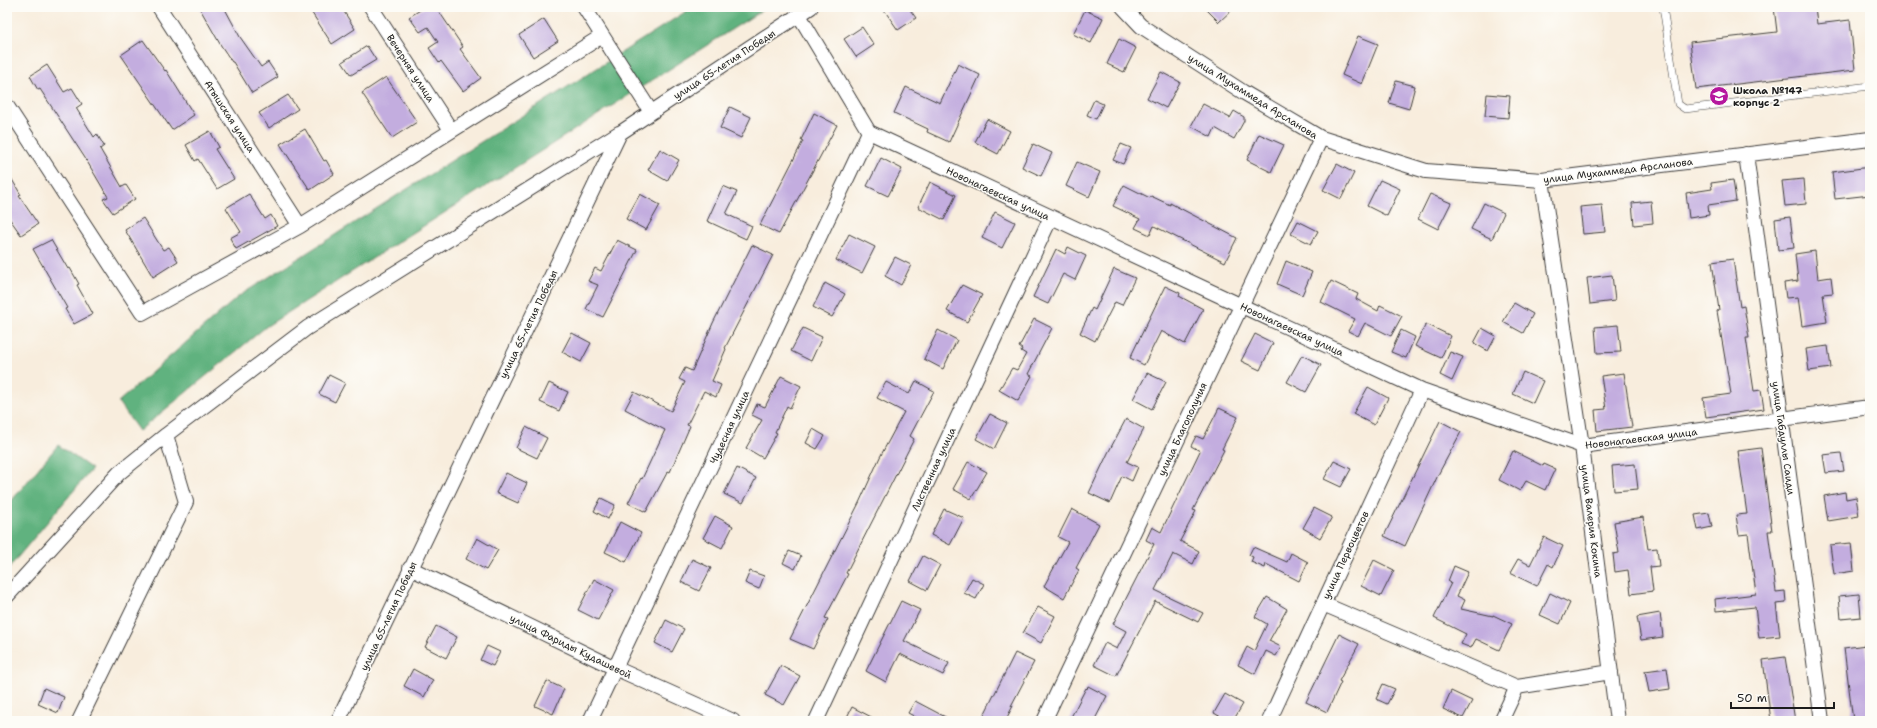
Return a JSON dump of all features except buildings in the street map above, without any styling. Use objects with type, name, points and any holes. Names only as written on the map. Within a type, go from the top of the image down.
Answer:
[{"type":"street","name":"Атышская улица","points":[[159,7],[300,226]]},
{"type":"street","name":"Вечерняя улица","points":[[371,7],[451,130]]},
{"type":"street","points":[[584,7],[651,112]]},
{"type":"street","name":"улица Мухаммеда Арсланова","points":[[1123,7],[1141,26],[1243,92],[1320,138],[1426,172],[1542,180],[1870,139]]},
{"type":"street","points":[[805,11],[869,132]]},
{"type":"street","name":"улица 65-летия Победы","points":[[338,721],[410,568],[620,133],[805,11]]},
{"type":"street","points":[[7,106],[142,313],[300,226],[602,36]]},
{"type":"street","name":"Новонагаевская улица","points":[[869,132],[1422,390],[1582,446],[1870,407]]},
{"type":"street","name":"Чудесная улица","points":[[590,721],[869,132]]},
{"type":"street","points":[[7,596],[119,473],[166,435],[307,328],[620,133]]},
{"type":"street","name":"улица Благополучия","points":[[1044,721],[1320,138]]},
{"type":"street","name":"улица Габдуллы Саиди","points":[[1746,154],[1822,721]]},
{"type":"street","name":"улица Валерия Кокина","points":[[1542,180],[1582,446],[1617,721]]},
{"type":"street","name":"Лиственная улица","points":[[816,721],[1051,217]]},
{"type":"street","name":"улица Первоцветов","points":[[1269,721],[1422,390]]},
{"type":"street","points":[[80,721],[186,502],[166,435]]},
{"type":"street","name":"улица Фариды Кудашевой","points":[[410,568],[615,668],[733,721]]},
{"type":"street","points":[[1322,604],[1517,687],[1611,672]]},
{"type":"street","points":[[1501,721],[1517,687]]},
{"type":"lane","points":[[1663,7],[1678,104],[1685,109],[1870,86]]},
{"type":"green space","points":[[693,7],[767,7],[267,326],[139,431],[118,402],[239,296]]},
{"type":"green space","points":[[58,445],[92,469],[7,570],[7,506]]},
{"type":"place","name":"Школа №147 корпус 2","points":[[1719,96]]}]
